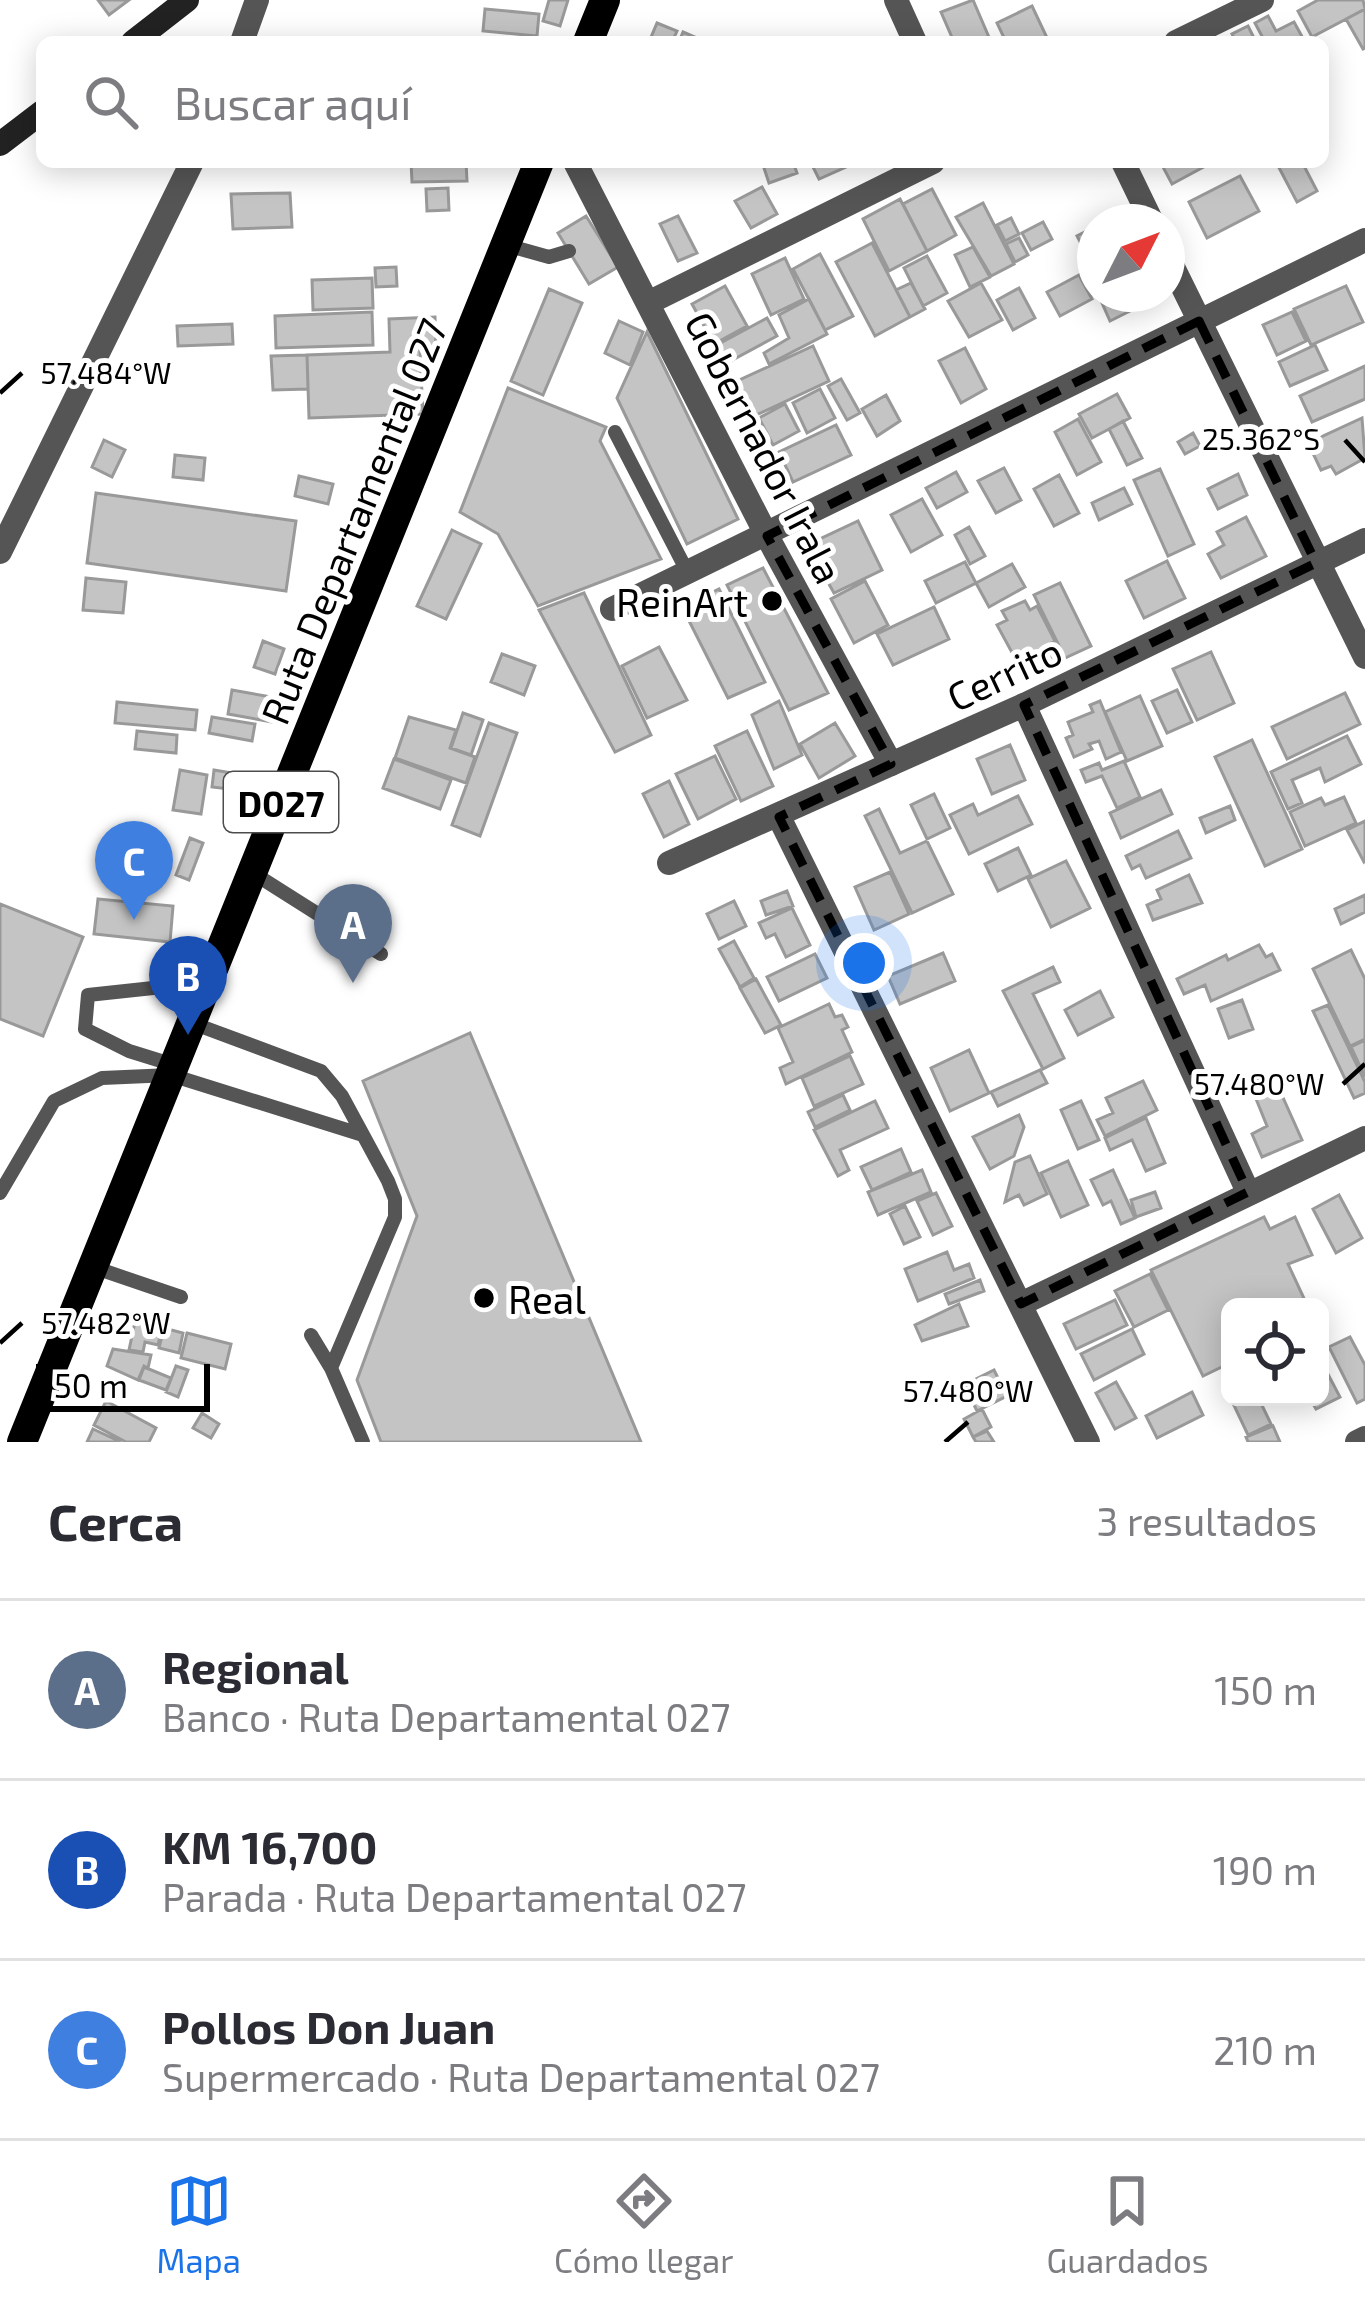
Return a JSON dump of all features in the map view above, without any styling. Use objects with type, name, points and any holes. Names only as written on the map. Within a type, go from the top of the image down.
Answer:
[{"type":"main road","points":[[141,36],[188,0]]},
{"type":"main road","points":[[590,36],[605,0]]},
{"type":"main road","points":[[0,144],[36,117]]},
{"type":"main road","name":"Ruta Departamental 027","points":[[22,1442],[537,168]]},
{"type":"street","points":[[244,36],[257,0]]},
{"type":"street","points":[[896,0],[912,36]]},
{"type":"street","points":[[1188,36],[1262,0]]},
{"type":"street","points":[[0,553],[189,168]]},
{"type":"street","name":"Gobernador Irala","points":[[577,168],[602,227],[650,302],[767,536],[891,764]]},
{"type":"street","points":[[650,302],[921,168]]},
{"type":"street","points":[[1126,168],[1143,204]]},
{"type":"street","points":[[612,609],[1365,240]]},
{"type":"street","points":[[1185,292],[1365,657]]},
{"type":"street","name":"Cerrito","points":[[669,863],[1024,705],[1365,539]]},
{"type":"street","points":[[1024,705],[1248,1192]]},
{"type":"street","points":[[778,818],[1088,1442]]},
{"type":"street","points":[[1021,1304],[1365,1138]]},
{"type":"lane","points":[[506,244],[549,257],[569,251]]},
{"type":"lane","points":[[615,432],[688,573]]},
{"type":"lane","points":[[253,873],[381,955]]},
{"type":"lane","points":[[209,982],[88,995],[85,1029],[173,1070],[363,1135]]},
{"type":"lane","points":[[193,1023],[321,1071],[342,1096],[395,1198],[394,1217],[331,1368]]},
{"type":"lane","points":[[0,1193],[54,1101],[102,1078],[173,1070]]},
{"type":"lane","points":[[93,1267],[182,1297]]},
{"type":"lane","points":[[311,1335],[363,1442]]},
{"type":"highlighted area","points":[[1199,321],[1316,563],[1024,705],[1248,1192],[1021,1304],[779,817],[891,764],[767,536]]},
{"type":"building","points":[[98,0],[129,0],[109,15]]},
{"type":"building","points":[[549,0],[568,0],[560,26],[543,21]]},
{"type":"building","points":[[973,0],[988,36],[951,36],[941,12]]},
{"type":"building","points":[[1318,0],[1363,0],[1365,9],[1314,36],[1298,11]]},
{"type":"building","points":[[1032,6],[1046,36],[1003,36],[997,23]]},
{"type":"building","points":[[485,9],[539,14],[537,36],[483,31]]},
{"type":"building","points":[[1365,9],[1365,48],[1363,49],[1346,19]]},
{"type":"building","points":[[1268,16],[1276,31],[1294,22],[1302,36],[1262,36],[1255,23]]},
{"type":"building","points":[[657,23],[677,31],[675,36],[652,36]]},
{"type":"building","points":[[1248,26],[1253,36],[1233,36]]},
{"type":"building","points":[[411,168],[466,168],[467,181],[412,182]]},
{"type":"building","points":[[764,168],[795,168],[797,173],[769,183]]},
{"type":"building","points":[[814,168],[844,168],[819,179]]},
{"type":"building","points":[[1164,168],[1202,168],[1172,184]]},
{"type":"building","points":[[1279,168],[1305,168],[1317,191],[1297,202]]},
{"type":"building","points":[[1240,176],[1259,211],[1207,238],[1189,202]]},
{"type":"building","points":[[762,187],[777,214],[751,228],[735,201]]},
{"type":"building","points":[[448,188],[449,210],[427,211],[426,189]]},
{"type":"building","points":[[932,189],[956,235],[927,251],[903,204]]},
{"type":"building","points":[[290,193],[292,227],[233,229],[231,194]]},
{"type":"building","points":[[900,199],[927,251],[889,271],[863,219]]},
{"type":"building","points":[[983,203],[1014,264],[991,276],[956,217]]},
{"type":"building","points":[[586,216],[618,267],[589,284],[558,233]]},
{"type":"building","points":[[678,216],[697,253],[678,261],[660,224]]},
{"type":"building","points":[[1011,218],[1019,234],[1005,241],[997,225]]},
{"type":"building","points":[[1043,222],[1052,239],[1031,250],[1022,233]]},
{"type":"building","points":[[1019,238],[1028,255],[1015,262],[1006,244]]},
{"type":"building","points":[[872,243],[910,317],[875,336],[836,262]]},
{"type":"building","points":[[973,247],[990,277],[970,287],[955,255]]},
{"type":"building","points":[[820,254],[853,316],[825,330],[793,269]]},
{"type":"building","points":[[927,256],[947,293],[923,306],[904,268]]},
{"type":"building","points":[[785,258],[804,299],[771,315],[752,274]]},
{"type":"building","points":[[396,267],[397,286],[376,287],[375,268]]},
{"type":"building","points":[[1077,276],[1077,307],[1060,316],[1047,292]]},
{"type":"building","points":[[372,278],[373,308],[313,310],[312,280]]},
{"type":"building","points":[[911,283],[925,309],[910,317],[896,290]]},
{"type":"building","points":[[981,283],[1002,320],[969,337],[948,301]]},
{"type":"building","points":[[725,286],[747,326],[714,344],[692,304]]},
{"type":"building","points":[[1346,286],[1363,322],[1311,345],[1294,309]]},
{"type":"building","points":[[1019,288],[1035,318],[1013,330],[997,300]]},
{"type":"building","points":[[549,289],[582,303],[543,395],[511,381]]},
{"type":"building","points":[[809,299],[827,334],[769,364],[764,353],[789,338],[779,315]]},
{"type":"building","points":[[372,312],[373,345],[276,348],[275,316]]},
{"type":"building","points":[[1106,312],[1128,312],[1110,321]]},
{"type":"building","points":[[1292,312],[1306,341],[1277,355],[1263,325]]},
{"type":"building","points":[[435,317],[436,351],[420,351],[423,414],[309,418],[307,355],[390,352],[389,319]]},
{"type":"building","points":[[767,318],[777,336],[725,364],[715,346]]},
{"type":"building","points":[[619,321],[643,332],[630,365],[605,353]]},
{"type":"building","points":[[232,324],[233,344],[178,346],[177,326]]},
{"type":"building","points":[[647,332],[738,519],[687,544],[617,398]]},
{"type":"building","points":[[1315,345],[1327,370],[1290,386],[1279,362]]},
{"type":"building","points":[[813,346],[829,381],[752,417],[735,382]]},
{"type":"building","points":[[965,348],[986,389],[961,403],[939,361]]},
{"type":"building","points":[[307,355],[308,389],[273,390],[271,356]]},
{"type":"building","points":[[1365,366],[1365,399],[1312,422],[1300,396]]},
{"type":"building","points":[[841,379],[860,413],[847,420],[828,386]]},
{"type":"building","points":[[508,388],[606,427],[600,441],[661,559],[538,606],[498,534],[460,512]]},
{"type":"building","points":[[820,389],[835,418],[807,433],[793,403]]},
{"type":"building","points":[[1117,394],[1130,418],[1092,438],[1079,414]]},
{"type":"building","points":[[886,395],[900,421],[877,436],[862,409]]},
{"type":"building","points":[[785,404],[799,431],[773,445],[759,418]]},
{"type":"building","points":[[1362,418],[1365,458],[1336,474],[1331,466],[1321,470],[1308,443]]},
{"type":"building","points":[[1078,419],[1101,462],[1077,475],[1055,432]]},
{"type":"building","points":[[1123,421],[1142,458],[1127,465],[1109,429]]},
{"type":"building","points":[[836,425],[851,455],[793,482],[779,452]]},
{"type":"building","points":[[1193,433],[1200,446],[1185,454],[1178,442]]},
{"type":"building","points":[[104,440],[125,450],[112,477],[92,467]]},
{"type":"building","points":[[175,455],[205,458],[203,480],[173,477]]},
{"type":"building","points":[[1004,468],[1021,500],[996,513],[978,481]]},
{"type":"building","points":[[1160,469],[1194,544],[1168,556],[1134,480]]},
{"type":"building","points":[[956,472],[967,492],[937,508],[926,488]]},
{"type":"building","points":[[1238,474],[1247,495],[1218,509],[1208,489]]},
{"type":"building","points":[[1059,475],[1079,513],[1054,526],[1034,489]]},
{"type":"building","points":[[299,476],[333,484],[328,504],[295,496]]},
{"type":"building","points":[[1124,488],[1132,504],[1099,520],[1092,503]]},
{"type":"building","points":[[96,493],[296,521],[286,591],[87,563]]},
{"type":"building","points":[[922,499],[942,535],[911,552],[891,515]]},
{"type":"building","points":[[1246,517],[1266,556],[1221,578],[1208,554],[1224,545],[1217,532]]},
{"type":"building","points":[[858,521],[882,570],[834,593],[807,545]]},
{"type":"building","points":[[969,527],[985,556],[970,564],[955,535]]},
{"type":"building","points":[[452,530],[481,544],[446,619],[417,606]]},
{"type":"building","points":[[1167,561],[1185,598],[1144,618],[1126,581]]},
{"type":"building","points":[[965,562],[976,583],[936,603],[925,581]]},
{"type":"building","points":[[1012,564],[1025,587],[989,607],[976,583]]},
{"type":"building","points":[[763,568],[828,693],[789,710],[727,585]]},
{"type":"building","points":[[86,578],[126,582],[123,613],[83,610]]},
{"type":"building","points":[[865,581],[888,625],[854,643],[831,599]]},
{"type":"building","points":[[1060,583],[1091,646],[1065,658],[1034,595]]},
{"type":"building","points":[[719,589],[765,682],[728,698],[682,607]]},
{"type":"building","points":[[584,593],[651,735],[615,752],[539,610]]},
{"type":"building","points":[[1025,601],[1030,610],[1037,606],[1055,641],[1046,646],[1055,661],[1031,672],[1024,657],[1016,660],[997,625],[1007,620],[1002,611]]},
{"type":"building","points":[[934,607],[949,639],[893,665],[877,634]]},
{"type":"building","points":[[263,641],[284,649],[275,674],[254,667]]},
{"type":"building","points":[[659,647],[687,700],[647,718],[622,666]]},
{"type":"building","points":[[1211,652],[1234,703],[1197,720],[1173,669]]},
{"type":"building","points":[[502,654],[535,666],[524,695],[491,682]]},
{"type":"building","points":[[232,690],[277,698],[272,722],[228,714]]},
{"type":"building","points":[[1177,690],[1192,722],[1167,733],[1152,701]]},
{"type":"building","points":[[1345,693],[1360,724],[1287,759],[1272,727]]},
{"type":"building","points":[[1140,696],[1162,746],[1127,761],[1105,712]]},
{"type":"building","points":[[779,701],[802,755],[774,769],[752,715]]},
{"type":"building","points":[[1100,701],[1121,752],[1106,759],[1099,741],[1074,757],[1066,738],[1073,735],[1068,722],[1093,712],[1090,705]]},
{"type":"building","points":[[117,702],[197,710],[195,730],[115,723]]},
{"type":"building","points":[[463,713],[483,720],[471,755],[451,748]]},
{"type":"building","points":[[212,717],[255,724],[252,741],[209,733]]},
{"type":"building","points":[[409,717],[456,730],[450,748],[475,757],[466,783],[395,758]]},
{"type":"building","points":[[489,723],[517,733],[480,836],[452,825]]},
{"type":"building","points":[[835,723],[855,756],[819,778],[800,744]]},
{"type":"building","points":[[137,731],[177,735],[176,753],[135,749]]},
{"type":"building","points":[[747,731],[773,786],[741,801],[715,746]]},
{"type":"building","points":[[1347,736],[1361,764],[1325,782],[1320,768],[1292,780],[1302,803],[1288,809],[1271,772]]},
{"type":"building","points":[[1252,740],[1302,849],[1265,866],[1215,757]]},
{"type":"building","points":[[1010,745],[1025,780],[992,794],[977,759]]},
{"type":"building","points":[[715,756],[736,799],[698,819],[676,774]]},
{"type":"building","points":[[394,759],[451,780],[440,809],[383,788]]},
{"type":"building","points":[[1124,761],[1140,797],[1117,808],[1102,776],[1086,782],[1081,770],[1099,763],[1102,770]]},
{"type":"building","points":[[180,770],[207,775],[201,814],[173,810]]},
{"type":"building","points":[[214,770],[232,773],[230,789],[212,787]]},
{"type":"building","points":[[669,781],[689,824],[664,837],[643,794]]},
{"type":"building","points":[[1161,790],[1172,814],[1121,838],[1110,813]]},
{"type":"building","points":[[934,794],[950,828],[927,839],[911,805]]},
{"type":"building","points":[[1018,796],[1032,824],[969,854],[950,815],[973,804],[978,815]]},
{"type":"building","points":[[1344,797],[1356,823],[1305,846],[1290,812],[1321,798],[1325,805]]},
{"type":"building","points":[[1230,806],[1235,820],[1206,833],[1200,818]]},
{"type":"building","points":[[879,809],[900,853],[927,841],[953,894],[912,913],[865,816]]},
{"type":"building","points":[[1365,821],[1365,861],[1364,862],[1347,830]]},
{"type":"building","points":[[1178,831],[1191,858],[1146,878],[1140,865],[1132,869],[1126,856]]},
{"type":"building","points":[[190,838],[203,843],[189,880],[176,875]]},
{"type":"building","points":[[1018,848],[1031,875],[998,891],[985,864]]},
{"type":"building","points":[[1066,861],[1090,908],[1051,927],[1028,879]]},
{"type":"building","points":[[890,872],[909,914],[874,930],[855,887]]},
{"type":"building","points":[[1189,875],[1202,903],[1153,920],[1147,905],[1161,899],[1157,890]]},
{"type":"building","points":[[787,891],[793,906],[766,915],[761,901]]},
{"type":"building","points":[[1365,895],[1365,912],[1341,924],[1335,909]]},
{"type":"building","points":[[98,899],[173,906],[170,942],[94,934]]},
{"type":"building","points":[[734,901],[746,926],[719,939],[707,914]]},
{"type":"building","points":[[0,904],[83,937],[43,1036],[0,1019]]},
{"type":"building","points":[[792,908],[810,945],[786,957],[775,934],[766,938],[759,923]]},
{"type":"building","points":[[734,941],[754,978],[740,987],[719,949]]},
{"type":"building","points":[[1259,945],[1266,957],[1272,954],[1280,970],[1211,1001],[1205,985],[1184,994],[1177,979]]},
{"type":"building","points":[[1351,950],[1365,979],[1365,1039],[1350,1046],[1313,969]]},
{"type":"building","points":[[943,953],[955,981],[900,1004],[888,976]]},
{"type":"building","points":[[815,954],[827,978],[779,1001],[767,977]]},
{"type":"building","points":[[1053,967],[1060,982],[1033,994],[1064,1058],[1043,1069],[1003,991]]},
{"type":"building","points":[[756,979],[781,1025],[765,1033],[740,988]]},
{"type":"building","points":[[1100,991],[1113,1017],[1078,1035],[1065,1010]]},
{"type":"building","points":[[1242,1000],[1253,1029],[1229,1038],[1218,1009]]},
{"type":"building","points":[[829,1004],[835,1017],[842,1015],[848,1027],[842,1030],[852,1052],[786,1084],[780,1068],[793,1062],[778,1028]]},
{"type":"building","points":[[1328,1005],[1365,1082],[1365,1093],[1354,1098],[1313,1011]]},
{"type":"building","name":"Real","points":[[470,1033],[641,1442],[381,1442],[357,1380],[417,1216],[363,1081]]},
{"type":"building","points":[[1365,1040],[1365,1077],[1351,1047]]},
{"type":"building","points":[[969,1050],[989,1093],[950,1111],[931,1068]]},
{"type":"building","points":[[850,1056],[863,1084],[814,1106],[802,1078]]},
{"type":"building","points":[[1040,1070],[1047,1083],[998,1106],[991,1092]]},
{"type":"building","points":[[1272,1073],[1302,1140],[1262,1157],[1252,1134],[1267,1126],[1250,1084]]},
{"type":"building","points":[[1143,1081],[1157,1110],[1105,1136],[1097,1120],[1113,1113],[1106,1098]]},
{"type":"building","points":[[843,1095],[850,1110],[815,1127],[808,1112]]},
{"type":"building","points":[[875,1101],[888,1128],[840,1150],[849,1170],[838,1176],[814,1130]]},
{"type":"building","points":[[1081,1101],[1099,1140],[1078,1149],[1061,1110]]},
{"type":"building","points":[[1019,1115],[1024,1127],[1014,1156],[990,1169],[973,1137]]},
{"type":"building","points":[[1146,1118],[1165,1163],[1146,1171],[1132,1140],[1110,1150],[1105,1138]]},
{"type":"building","points":[[901,1149],[911,1172],[872,1190],[861,1167]]},
{"type":"building","points":[[1030,1156],[1047,1194],[1024,1205],[1019,1195],[1005,1202],[1015,1162]]},
{"type":"building","points":[[1068,1161],[1088,1205],[1061,1217],[1041,1173]]},
{"type":"building","points":[[922,1170],[931,1192],[878,1215],[868,1192]]},
{"type":"building","points":[[1113,1170],[1135,1218],[1121,1224],[1111,1201],[1103,1205],[1091,1180]]},
{"type":"building","points":[[1155,1192],[1161,1208],[1136,1217],[1131,1200]]},
{"type":"building","points":[[936,1193],[952,1226],[933,1235],[917,1201]]},
{"type":"building","points":[[1339,1195],[1362,1238],[1336,1253],[1313,1209]]},
{"type":"building","points":[[905,1206],[920,1237],[904,1244],[890,1214]]},
{"type":"building","points":[[1264,1217],[1270,1229],[1295,1217],[1312,1255],[1288,1264],[1304,1298],[1221,1298],[1221,1367],[1203,1376],[1151,1270]]},
{"type":"building","points":[[947,1252],[954,1270],[969,1264],[974,1278],[918,1301],[905,1269]]},
{"type":"building","points":[[1150,1274],[1168,1310],[1134,1327],[1115,1291]]},
{"type":"building","points":[[980,1280],[984,1291],[949,1304],[945,1294]]},
{"type":"building","points":[[1115,1300],[1127,1325],[1076,1349],[1064,1324]]},
{"type":"building","points":[[959,1304],[968,1326],[922,1341],[915,1325]]},
{"type":"building","points":[[135,1322],[162,1328],[158,1345],[145,1342],[143,1352],[129,1350]]},
{"type":"building","points":[[164,1328],[183,1333],[179,1353],[159,1348]]},
{"type":"building","points":[[1132,1329],[1144,1354],[1094,1380],[1081,1354]]},
{"type":"building","points":[[187,1333],[231,1344],[225,1369],[181,1358]]},
{"type":"building","points":[[1350,1337],[1365,1365],[1365,1399],[1357,1403],[1329,1347]]},
{"type":"building","points":[[113,1349],[151,1355],[138,1380],[107,1366]]},
{"type":"building","points":[[176,1366],[188,1370],[178,1397],[166,1392]]},
{"type":"building","points":[[144,1367],[171,1378],[166,1390],[139,1380]]},
{"type":"building","points":[[994,1370],[1007,1396],[977,1411],[964,1385]]},
{"type":"building","points":[[1329,1376],[1340,1397],[1329,1402]]},
{"type":"building","points":[[1116,1382],[1136,1418],[1115,1429],[1096,1393]]},
{"type":"building","points":[[1192,1392],[1203,1415],[1157,1438],[1146,1416]]},
{"type":"building","points":[[106,1401],[156,1428],[149,1442],[126,1442],[94,1425]]},
{"type":"building","points":[[1234,1406],[1262,1406],[1271,1424],[1248,1435]]},
{"type":"building","points":[[982,1409],[991,1427],[973,1437],[964,1419]]},
{"type":"building","points":[[202,1413],[219,1424],[211,1438],[193,1428]]},
{"type":"building","points":[[1273,1426],[1280,1442],[1248,1442],[1246,1437]]},
{"type":"building","points":[[93,1429],[121,1442],[87,1442]]},
{"type":"building","points":[[987,1431],[994,1442],[976,1442],[973,1437]]},
{"type":"place","name":"ReinArt","points":[[772,601]]},
{"type":"place","name":"Pollos Don Juan","points":[[134,920]]},
{"type":"place","name":"Regional","points":[[353,983]]},
{"type":"place","name":"KM 16,700","points":[[188,1035]]},
{"type":"place","name":"Real","points":[[484,1298]]}]
